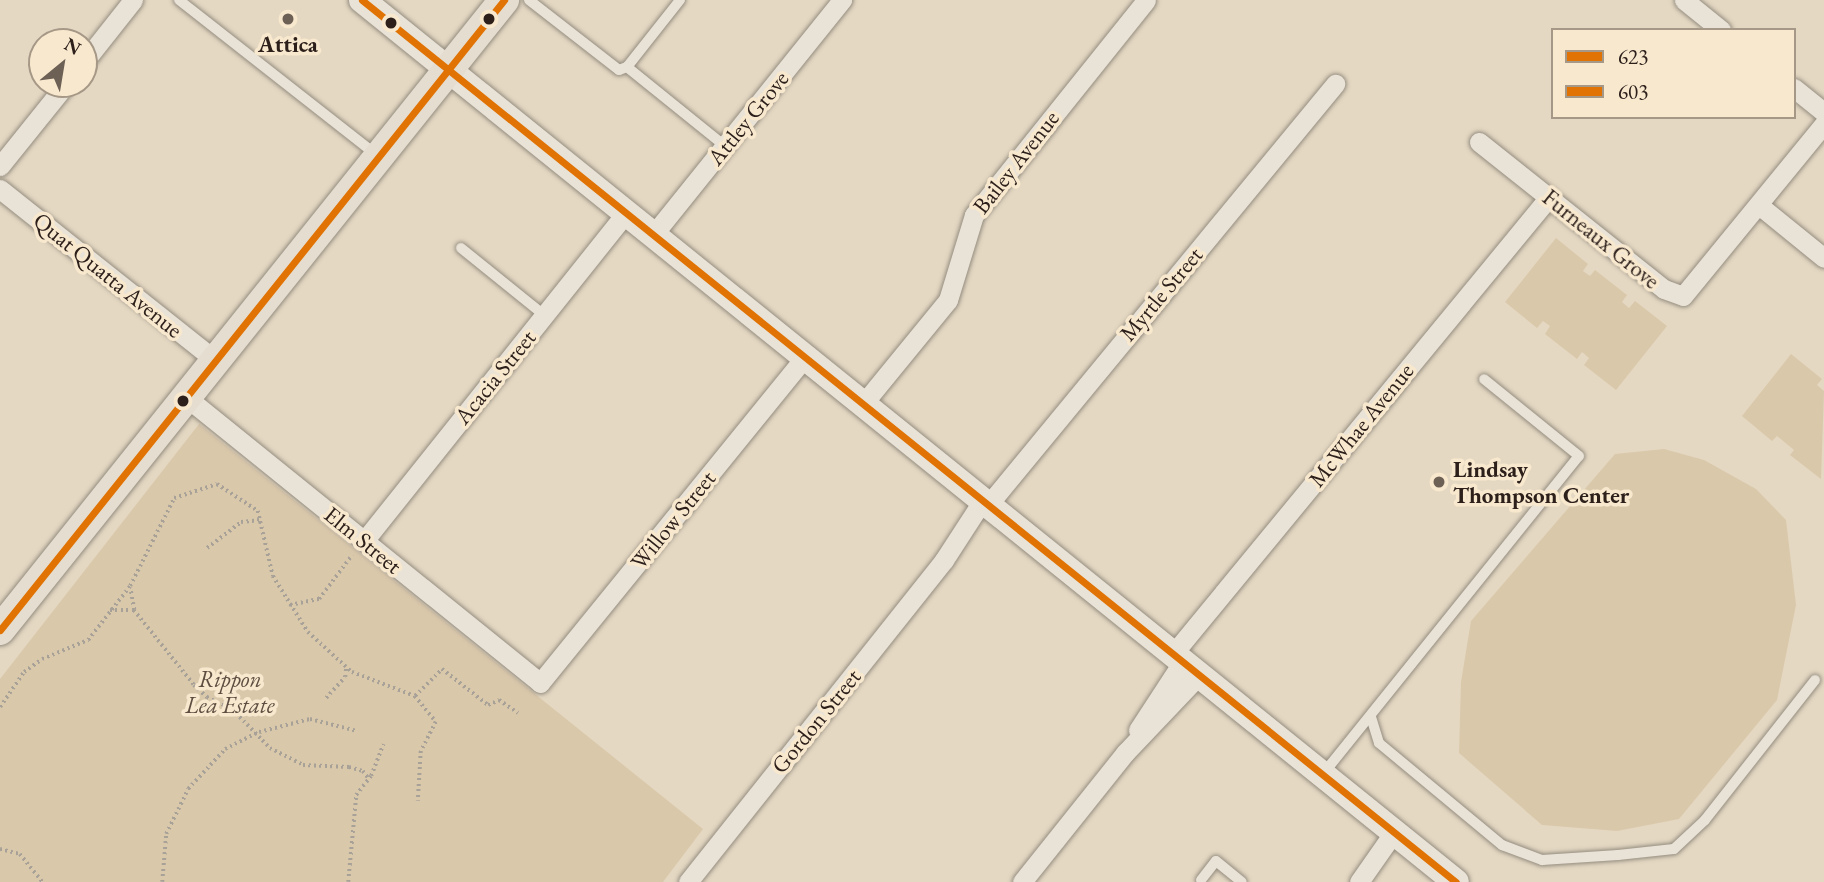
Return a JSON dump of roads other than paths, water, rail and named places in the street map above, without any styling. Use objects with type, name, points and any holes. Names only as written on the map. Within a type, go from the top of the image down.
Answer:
[{"type":"main road","points":[[362,0],[1456,882]]},
{"type":"main road","points":[[0,630],[504,0]]},
{"type":"street","points":[[98,44],[133,0]]},
{"type":"street","name":"Attley Grove","points":[[653,235],[842,0]]},
{"type":"street","name":"Bailey Avenue","points":[[863,404],[956,287],[962,240],[974,215],[1146,0]]},
{"type":"street","points":[[1684,0],[1719,28]]},
{"type":"street","name":"Myrtle Street","points":[[988,505],[1335,84]]},
{"type":"street","points":[[1796,90],[1824,112]]},
{"type":"street","points":[[0,166],[55,98]]},
{"type":"street","name":"Furneaux Grove","points":[[1479,142],[1664,289],[1683,296],[1760,206],[1824,124]]},
{"type":"street","name":"Quat Quatta Avenue","points":[[0,188],[216,361]]},
{"type":"street","name":"McWhae Avenue","points":[[1022,882],[1125,752],[1185,663],[1549,197]]},
{"type":"street","points":[[1760,206],[1824,258]]},
{"type":"street","name":"Acacia Street","points":[[360,545],[626,213]]},
{"type":"street","name":"Willow Street","points":[[540,683],[805,357]]},
{"type":"street","name":"Elm Street","points":[[186,397],[360,545],[540,683]]},
{"type":"street","name":"Gordon Street","points":[[688,882],[988,505]]},
{"type":"street","points":[[1359,882],[1399,836]]},
{"type":"street","points":[[1368,882],[1399,836]]},
{"type":"lane","points":[[179,0],[380,157]]},
{"type":"lane","points":[[529,0],[619,70],[627,67],[680,0]]},
{"type":"lane","points":[[627,67],[725,146]]},
{"type":"lane","points":[[461,248],[544,315]]},
{"type":"lane","points":[[1323,775],[1579,456],[1484,379]]},
{"type":"lane","points":[[1371,717],[1379,743],[1502,845],[1542,860],[1618,855],[1674,849],[1706,820],[1815,680]]},
{"type":"lane","points":[[1201,880],[1216,860],[1242,882]]},
{"type":"place","name":"Attica","points":[[288,19]]},
{"type":"place","name":"Lindsay Thompson Center","points":[[1439,482]]},
{"type":"park label","name":"Rippon Lea Estate","points":[[230,692]]}]
